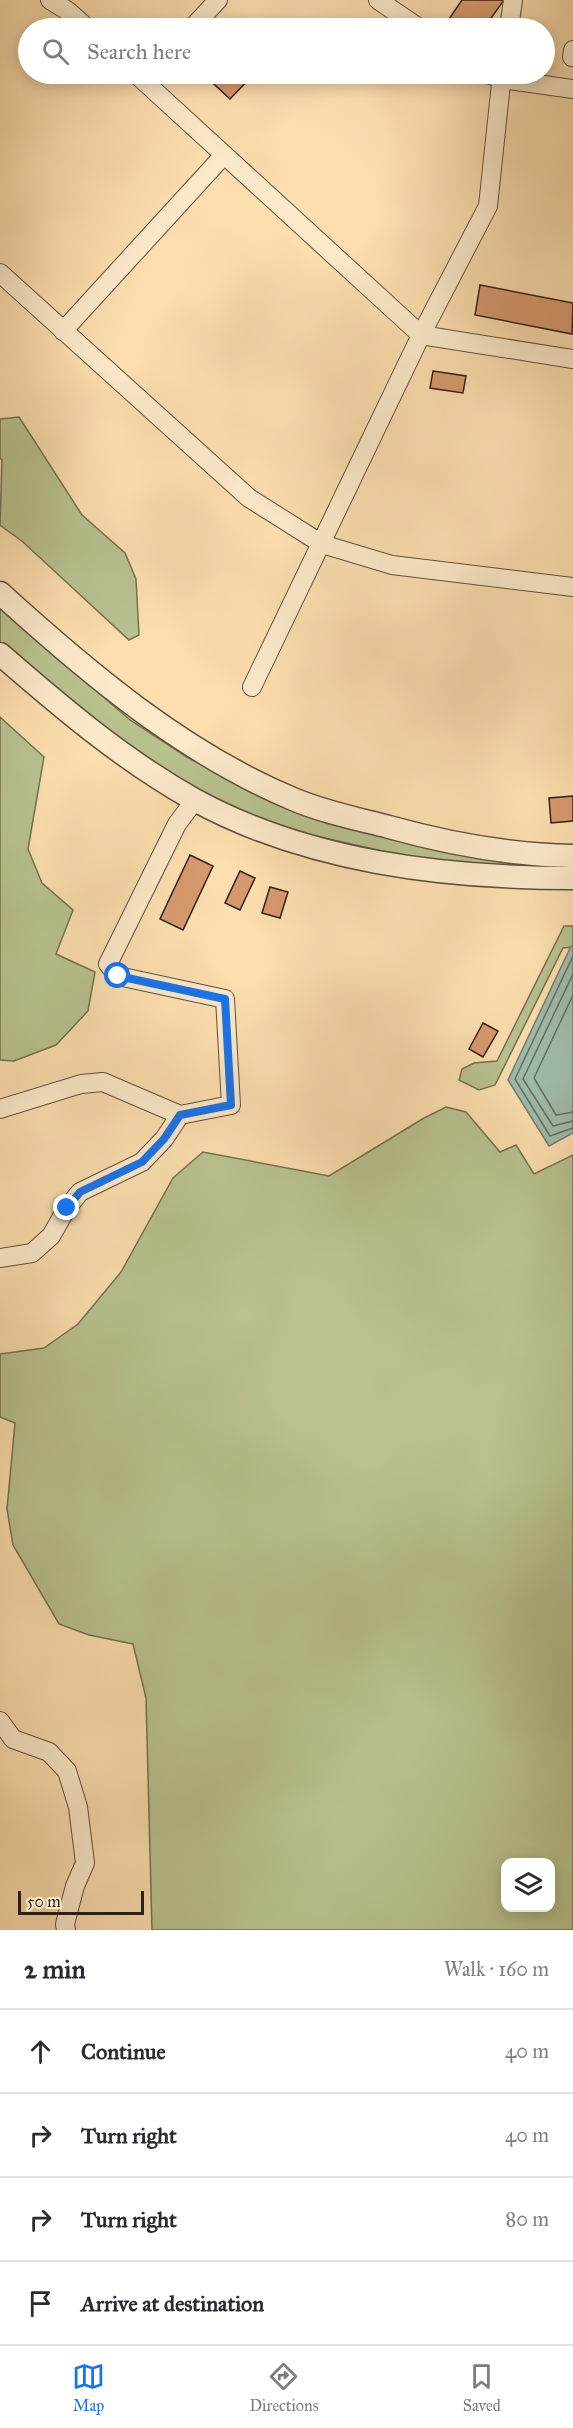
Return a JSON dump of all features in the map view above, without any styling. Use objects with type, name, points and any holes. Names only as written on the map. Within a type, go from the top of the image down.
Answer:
[{"type":"street","points":[[50,0],[76,18]]},
{"type":"street","points":[[201,18],[218,0]]},
{"type":"street","points":[[378,0],[404,18]]},
{"type":"street","points":[[510,18],[513,0]]},
{"type":"street","points":[[152,84],[224,154],[422,335],[573,359]]},
{"type":"street","points":[[252,687],[422,335],[488,206],[496,84]]},
{"type":"street","points":[[546,84],[573,89]]},
{"type":"street","points":[[63,331],[224,154]]},
{"type":"street","points":[[0,273],[249,498],[322,544],[392,566],[573,587]]},
{"type":"street","points":[[0,593],[36,626],[141,710],[186,742],[247,777],[295,800],[438,841],[528,855],[573,856]]},
{"type":"street","points":[[0,654],[96,736],[163,781],[195,800],[284,838],[350,856],[429,870],[524,878],[573,878]]},
{"type":"street","points":[[0,1109],[81,1084],[103,1082],[180,1115],[231,1105],[225,999],[118,976],[108,964],[177,824],[195,800]]},
{"type":"street","points":[[0,1258],[32,1253],[51,1236],[67,1208],[80,1192],[142,1162],[164,1139],[180,1115]]},
{"type":"street","points":[[0,1721],[6,1743],[49,1752],[67,1771],[78,1807],[85,1863],[75,1886],[65,1924],[66,1930]]},
{"type":"green space","points":[[19,417],[82,515],[125,553],[136,579],[139,635],[129,640],[23,542],[0,525],[2,460],[0,458],[0,419]]},
{"type":"green space","points":[[0,607],[130,720],[187,757],[238,784],[553,865],[554,871],[413,858],[280,828],[219,803],[94,727],[0,642]]},
{"type":"green space","points":[[0,717],[44,757],[28,849],[42,883],[73,910],[56,954],[95,972],[88,1011],[56,1045],[14,1061],[0,1060]]},
{"type":"green space","points":[[564,926],[573,926],[573,947],[563,948],[495,1085],[479,1090],[459,1080],[462,1069],[474,1063],[497,1061]]},
{"type":"green space","points":[[446,1107],[466,1112],[500,1152],[516,1145],[534,1174],[573,1155],[573,1930],[152,1930],[146,1698],[133,1644],[89,1635],[59,1624],[13,1545],[7,1509],[15,1423],[0,1417],[0,1354],[44,1348],[78,1324],[121,1272],[173,1178],[203,1152],[329,1176]]},
{"type":"water","points":[[573,946],[573,1133],[549,1146],[508,1080]]},
{"type":"building","points":[[462,0],[504,0],[491,18],[450,18]]},
{"type":"building","points":[[214,84],[244,84],[230,99]]},
{"type":"building","points":[[480,285],[573,303],[572,334],[475,315]]},
{"type":"building","points":[[433,371],[466,376],[463,393],[430,388]]},
{"type":"building","points":[[573,796],[573,821],[551,823],[549,798]]},
{"type":"building","points":[[190,855],[213,866],[183,930],[160,919]]},
{"type":"building","points":[[240,871],[255,878],[240,910],[225,903]]},
{"type":"building","points":[[270,887],[288,892],[280,918],[262,913]]},
{"type":"building","points":[[483,1023],[498,1031],[483,1057],[469,1049]]},
{"type":"route","points":[[67,1208],[80,1192],[142,1162],[164,1139],[180,1115],[231,1105],[225,999],[118,976]]}]
